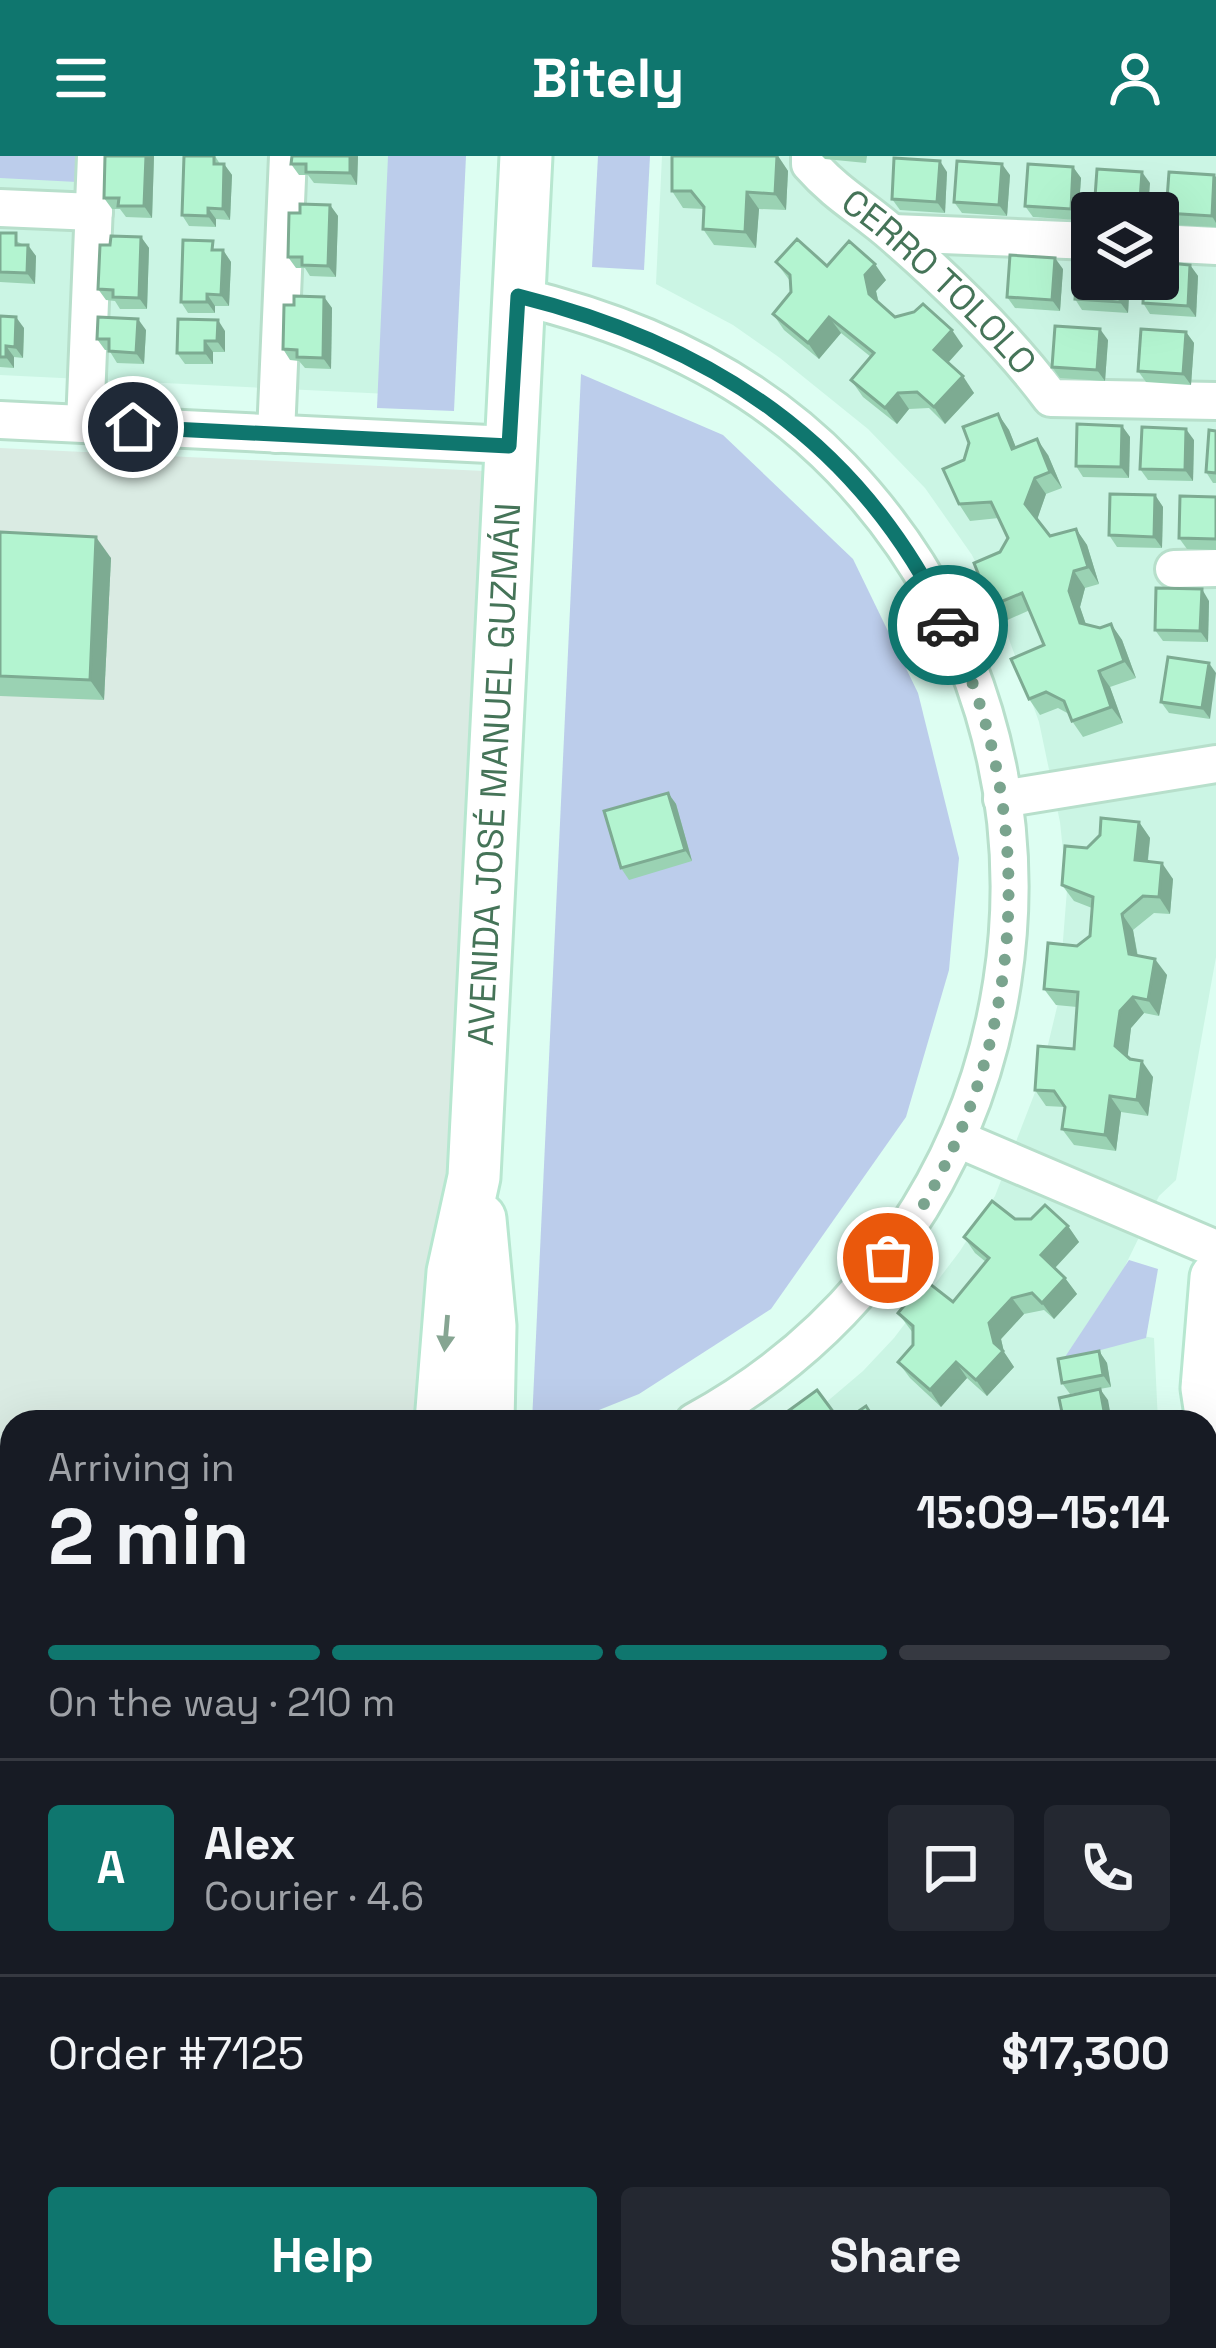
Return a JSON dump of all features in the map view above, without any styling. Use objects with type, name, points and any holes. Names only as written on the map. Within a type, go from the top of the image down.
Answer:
[{"type":"street","points":[[85,424],[97,156]]},
{"type":"street","points":[[276,434],[289,156]]},
{"type":"street","name":"AVENIDA JOSÉ MANUEL GUZMÁN","points":[[443,1410],[453,1272],[474,1177],[526,156]]},
{"type":"street","name":"CERRO TOLOLO","points":[[810,156],[810,164],[836,194],[893,233],[1019,356],[1051,398],[1216,401]]},
{"type":"street","points":[[0,208],[94,212]]},
{"type":"street","points":[[893,233],[1071,240]]},
{"type":"street","points":[[1179,244],[1216,246]]},
{"type":"street","points":[[518,296],[592,316],[675,348],[757,397],[840,466],[876,507],[936,599],[977,697],[1002,799],[1008,874],[1005,968],[980,1084],[958,1139],[903,1238],[837,1317],[784,1363],[712,1410]]},
{"type":"street","points":[[0,420],[509,446]]},
{"type":"street","points":[[1174,569],[1216,568]]},
{"type":"street","points":[[1002,799],[1216,764]]},
{"type":"street","points":[[958,1139],[1216,1249]]},
{"type":"street","name":"AVENIDA JOSÉ MANUEL GUZMÁN","points":[[474,1177],[488,1275],[488,1410]]},
{"type":"street","points":[[1210,1410],[1207,1388],[1216,1278]]},
{"type":"shaded area","points":[[0,156],[402,156],[389,394],[0,375]]},
{"type":"shaded area","points":[[0,156],[79,156],[77,182],[0,178]]},
{"type":"shaded area","points":[[388,156],[466,156],[454,411],[377,408]]},
{"type":"shaded area","points":[[598,156],[650,156],[644,270],[592,267]]},
{"type":"shaded area","points":[[662,156],[1216,156],[1216,957],[1176,1180],[1159,1196],[1095,1328],[1154,1338],[1157,1410],[817,1410],[894,1338],[995,1196],[1039,1082],[1058,1003],[1067,890],[1060,822],[1039,722],[998,609],[972,555],[925,488],[868,429],[733,325],[656,284]]},
{"type":"shaded area","points":[[581,374],[723,435],[853,559],[918,693],[959,858],[949,970],[906,1117],[771,1309],[639,1394],[599,1410],[533,1410]]},
{"type":"shaded area","points":[[0,448],[484,471],[437,1410],[0,1410]]},
{"type":"shaded area","points":[[1129,1260],[1158,1269],[1146,1338],[1063,1360]]},
{"type":"building","points":[[105,156],[146,156],[144,206],[118,206],[119,198],[104,198]]},
{"type":"building","points":[[184,156],[214,156],[214,164],[224,164],[223,209],[208,208],[208,216],[182,215]]},
{"type":"building","points":[[292,156],[350,156],[350,173],[306,172],[306,164],[291,164]]},
{"type":"building","points":[[672,156],[777,156],[775,194],[747,192],[745,232],[703,229],[704,207],[691,191],[672,191]]},
{"type":"building","points":[[894,158],[940,161],[937,202],[892,199]]},
{"type":"building","points":[[957,161],[1002,164],[999,205],[954,202]]},
{"type":"building","points":[[1028,164],[1073,167],[1071,209],[1025,206]]},
{"type":"building","points":[[1097,169],[1142,172],[1141,192],[1095,192]]},
{"type":"building","points":[[1169,172],[1214,175],[1212,216],[1179,214],[1179,192],[1168,192]]},
{"type":"building","points":[[300,204],[330,205],[328,266],[302,265],[302,257],[288,257],[289,213],[300,213]]},
{"type":"building","points":[[0,233],[16,233],[16,245],[28,245],[27,273],[0,272]]},
{"type":"building","points":[[111,236],[141,237],[139,298],[113,297],[113,290],[98,289],[100,245],[110,245]]},
{"type":"building","points":[[797,239],[827,266],[849,241],[875,264],[865,275],[869,294],[895,317],[923,304],[952,330],[934,350],[963,376],[934,407],[917,392],[898,393],[885,408],[851,380],[874,353],[829,317],[808,343],[773,314],[791,292],[790,275],[776,262]]},
{"type":"building","points":[[183,240],[213,241],[212,250],[223,250],[221,295],[207,294],[207,302],[181,302]]},
{"type":"building","points":[[1010,255],[1055,258],[1052,300],[1007,297]]},
{"type":"building","points":[[1179,264],[1190,265],[1188,306],[1143,303],[1179,300]]},
{"type":"building","points":[[294,296],[324,297],[323,358],[297,357],[297,350],[283,349],[284,305],[294,305]]},
{"type":"building","points":[[0,316],[16,317],[15,347],[6,346],[6,357],[0,357]]},
{"type":"building","points":[[98,317],[138,319],[136,353],[109,351],[109,339],[97,339]]},
{"type":"building","points":[[178,319],[218,320],[217,341],[205,341],[205,353],[177,353]]},
{"type":"building","points":[[1055,326],[1100,329],[1097,370],[1052,367]]},
{"type":"building","points":[[1141,329],[1186,332],[1183,374],[1138,371]]},
{"type":"building","points":[[998,414],[1012,449],[1037,439],[1050,472],[1035,478],[1025,504],[1050,536],[1076,529],[1088,567],[1074,571],[1069,591],[1080,623],[1100,628],[1111,624],[1124,661],[1099,671],[1111,707],[1072,721],[1064,701],[1046,692],[1029,699],[1011,659],[1044,645],[1022,593],[991,606],[974,563],[1000,552],[1008,538],[991,502],[959,504],[943,469],[964,460],[969,443],[963,427]]},
{"type":"building","points":[[1077,424],[1122,426],[1121,467],[1076,466]]},
{"type":"building","points":[[1142,427],[1186,429],[1185,470],[1140,469]]},
{"type":"building","points":[[1209,430],[1216,431],[1216,473],[1206,472]]},
{"type":"building","points":[[1110,494],[1155,495],[1154,537],[1109,535]]},
{"type":"building","points":[[1180,496],[1216,497],[1216,539],[1179,538]]},
{"type":"building","points":[[0,532],[96,537],[90,680],[0,676]]},
{"type":"building","points":[[1156,588],[1202,589],[1200,631],[1155,630]]},
{"type":"building","points":[[1168,657],[1209,663],[1202,708],[1161,702]]},
{"type":"building","points":[[668,793],[685,850],[621,868],[604,811]]},
{"type":"building","points":[[1101,818],[1139,822],[1135,860],[1162,863],[1159,897],[1143,896],[1122,914],[1129,954],[1155,959],[1148,1000],[1133,997],[1120,1011],[1115,1046],[1130,1059],[1142,1061],[1137,1100],[1110,1096],[1105,1135],[1062,1129],[1065,1107],[1054,1091],[1035,1090],[1038,1046],[1074,1049],[1078,992],[1044,989],[1048,943],[1077,946],[1090,936],[1093,897],[1062,885],[1065,846],[1087,848],[1100,835]]},
{"type":"building","points":[[992,1201],[1015,1219],[1031,1219],[1045,1205],[1068,1226],[1041,1255],[1065,1278],[1042,1303],[1032,1293],[1012,1298],[989,1323],[994,1343],[1003,1351],[976,1380],[956,1362],[930,1390],[898,1362],[913,1345],[913,1326],[898,1313],[925,1280],[953,1302],[989,1258],[964,1237]]},
{"type":"building","points":[[1099,1351],[1103,1375],[1062,1383],[1058,1359]]},
{"type":"building","points":[[1100,1389],[1104,1410],[1062,1410],[1059,1398]]},
{"type":"building","points":[[817,1390],[832,1410],[790,1410]]},
{"type":"way so far","points":[[888,1258],[933,1190],[958,1139],[980,1084],[1005,968],[1009,883],[1002,799],[977,697],[948,625]]},
{"type":"route","points":[[133,427],[509,446],[518,296],[574,309],[675,348],[757,397],[800,430],[876,507],[908,552],[948,625]]}]
